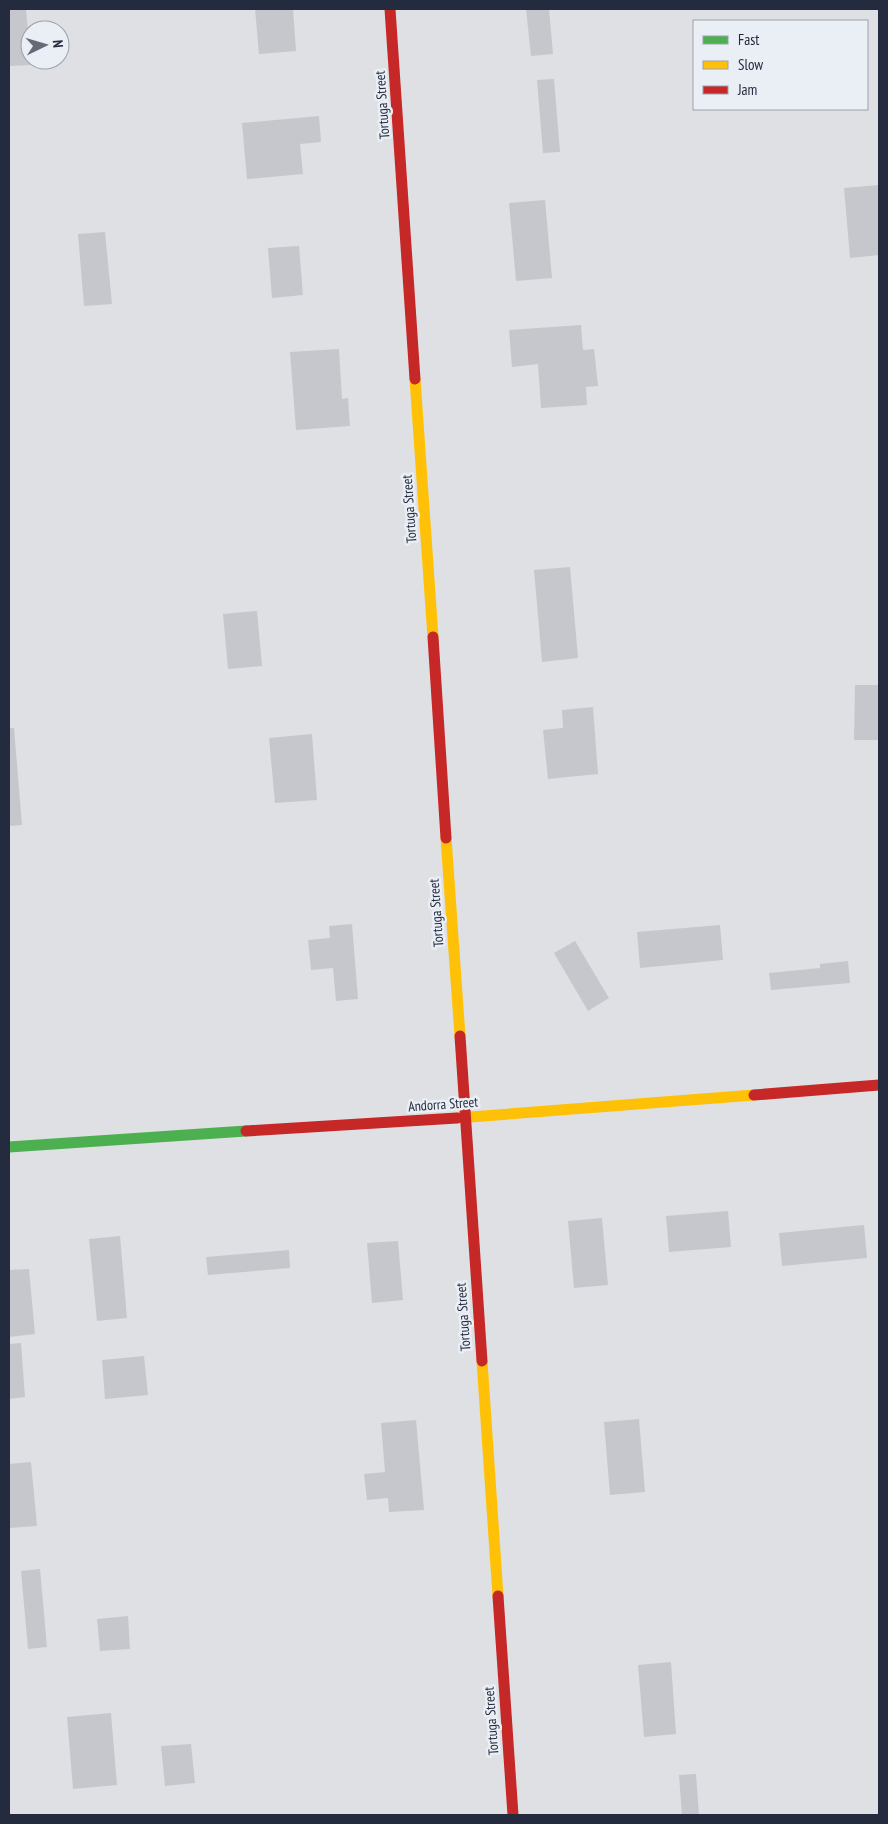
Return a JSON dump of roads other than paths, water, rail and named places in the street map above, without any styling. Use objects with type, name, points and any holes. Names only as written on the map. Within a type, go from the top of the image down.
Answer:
[{"type":"street","name":"Tortuga Street","points":[[390,9],[513,1815]]},
{"type":"street","name":"Andorra Street","points":[[9,1147],[465,1117],[879,1085]]}]
